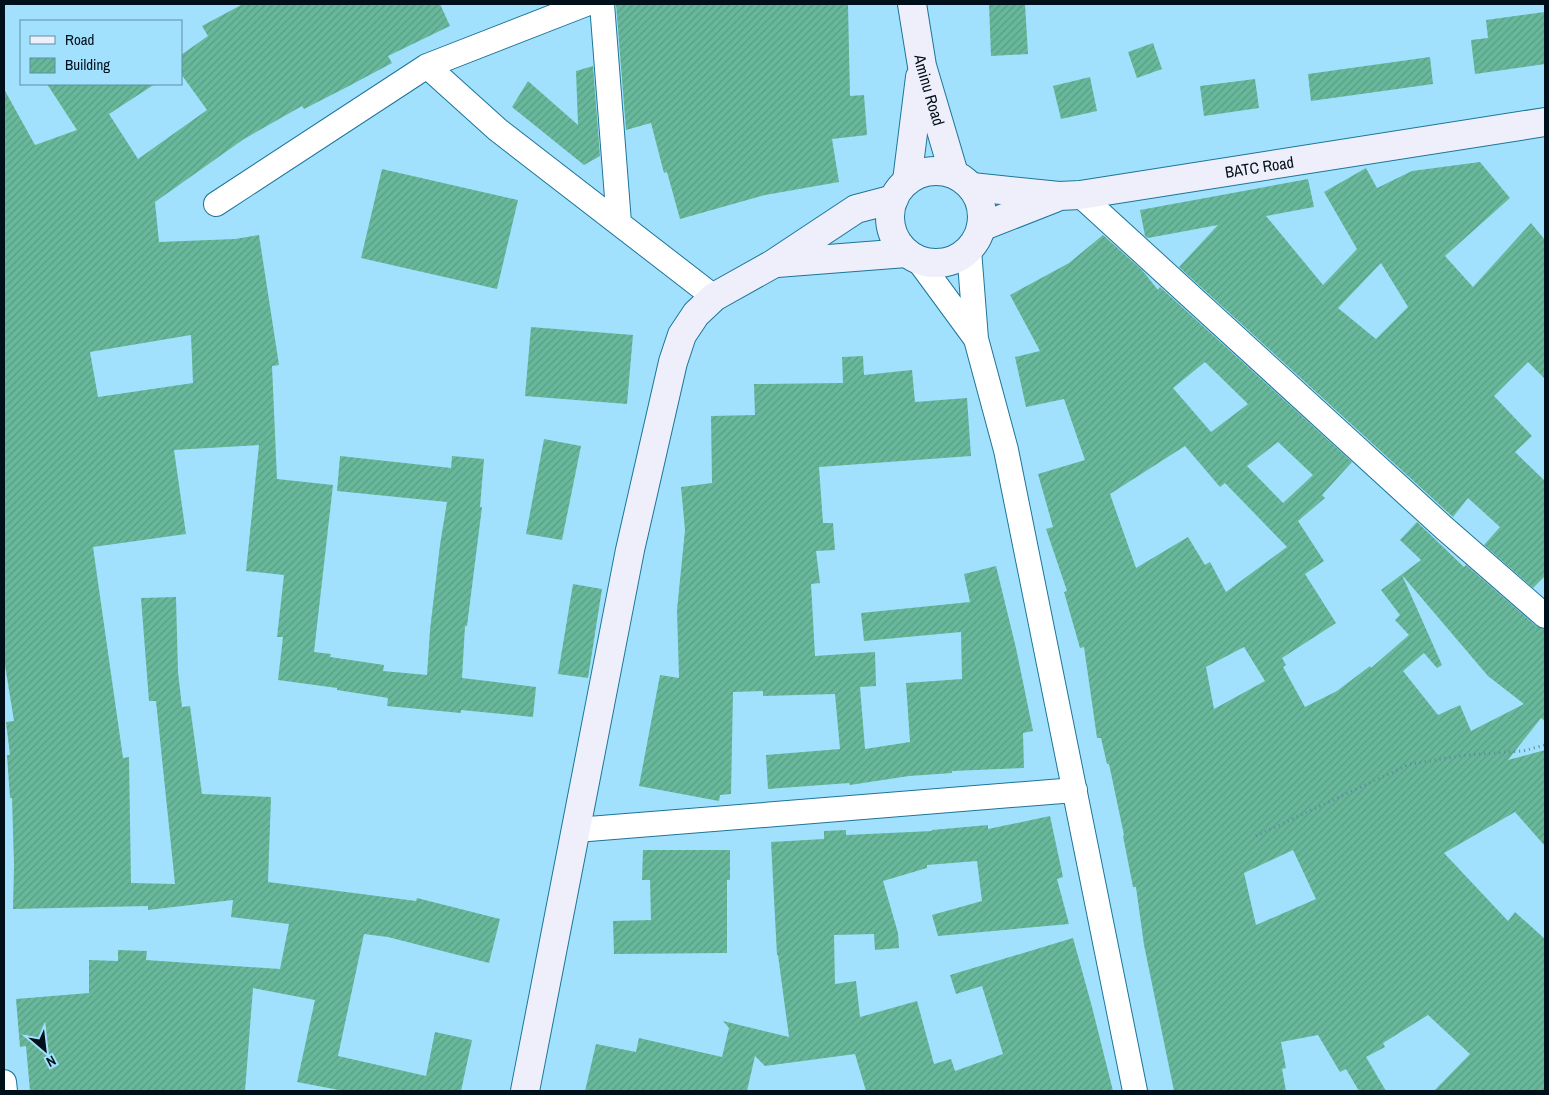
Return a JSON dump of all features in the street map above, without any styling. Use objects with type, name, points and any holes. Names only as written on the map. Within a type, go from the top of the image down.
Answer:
[{"type":"street","points":[[216,204],[427,66],[586,4]]},
{"type":"street","points":[[602,4],[619,223]]},
{"type":"street","name":"Aminu Road","points":[[912,4],[922,66],[963,181]]},
{"type":"street","points":[[427,66],[498,130],[714,297]]},
{"type":"street","points":[[922,66],[900,190],[890,213],[890,228],[896,242],[912,257],[976,339]]},
{"type":"street","name":"BATC Road","points":[[963,181],[1070,195],[1545,122]]},
{"type":"street","points":[[525,1091],[630,550],[673,362],[682,335],[696,314],[714,297],[773,264],[856,209],[900,190],[921,173],[938,171],[963,181],[979,200],[982,213],[975,239],[976,339],[1006,450],[1135,1091]]},
{"type":"street","points":[[773,264],[912,257],[932,264],[946,263],[958,258],[975,239],[1070,195],[1545,616]]},
{"type":"street","points":[[576,830],[1075,790]]},
{"type":"street","points":[[4,1082],[5,1091]]},
{"type":"path","points":[[1256,836],[1410,764],[1466,755],[1523,751],[1545,745]]},
{"type":"building","points":[[243,4],[440,4],[450,26],[388,56],[392,63],[304,109],[302,106],[244,139],[155,202],[159,242],[235,239],[259,235],[279,365],[272,366],[277,479],[333,485],[314,652],[331,654],[330,657],[384,665],[383,671],[427,675],[430,630],[447,502],[337,491],[340,456],[451,468],[452,456],[484,459],[480,507],[482,507],[467,626],[465,626],[462,678],[536,687],[533,717],[461,710],[461,713],[387,706],[388,698],[337,690],[337,688],[278,680],[283,637],[277,637],[284,575],[246,571],[259,445],[174,450],[186,534],[93,547],[123,758],[129,757],[131,883],[175,884],[156,701],[149,701],[141,598],[176,597],[178,672],[182,707],[190,706],[202,794],[271,797],[268,882],[416,901],[417,898],[500,919],[489,963],[388,937],[364,934],[338,1056],[426,1076],[435,1032],[472,1040],[461,1091],[344,1091],[297,1082],[315,1000],[253,988],[245,1091],[30,1091],[26,1046],[20,1047],[16,999],[89,993],[89,960],[118,961],[118,950],[147,951],[146,960],[280,969],[289,924],[231,917],[233,900],[148,910],[148,906],[13,909],[12,798],[10,798],[7,755],[10,755],[6,722],[14,721],[4,659],[4,89],[35,145],[77,130],[48,85],[153,85],[109,114],[138,159],[207,110],[182,75],[182,54],[208,36],[202,26]],"holes":[[[191,335],[193,383],[98,397],[90,352]]]},
{"type":"building","points":[[616,4],[848,4],[850,96],[864,95],[867,135],[832,139],[839,182],[765,195],[680,219],[667,172],[664,173],[651,123],[626,130]]},
{"type":"building","points":[[989,4],[1025,4],[1028,54],[991,56]]},
{"type":"building","points":[[1545,12],[1545,64],[1475,74],[1471,40],[1488,38],[1486,20]]},
{"type":"building","points":[[1153,43],[1162,69],[1137,78],[1128,52]]},
{"type":"building","points":[[1430,57],[1433,84],[1311,101],[1308,74]]},
{"type":"building","points":[[593,66],[600,156],[584,165],[512,107],[528,81],[578,125],[576,71]]},
{"type":"building","points":[[1090,77],[1097,111],[1061,119],[1053,86]]},
{"type":"building","points":[[1255,79],[1259,108],[1204,116],[1200,86]]},
{"type":"building","points":[[1480,162],[1510,198],[1445,256],[1473,287],[1531,223],[1545,240],[1545,379],[1528,362],[1494,396],[1532,436],[1515,452],[1545,481],[1545,576],[1533,588],[1484,545],[1500,527],[1468,498],[1453,517],[1179,267],[1218,225],[1148,238],[1145,236],[1140,210],[1308,179],[1314,207],[1266,216],[1323,285],[1357,249],[1324,192],[1366,168],[1377,188],[1412,171]],"holes":[[[1381,263],[1408,307],[1376,339],[1338,308]]]},
{"type":"building","points":[[382,169],[518,200],[497,289],[361,258]]},
{"type":"building","points":[[1103,235],[1142,270],[1158,290],[1160,287],[1352,462],[1322,495],[1325,498],[1298,521],[1324,561],[1305,574],[1336,623],[1282,658],[1286,665],[1283,667],[1305,707],[1337,691],[1370,666],[1371,668],[1409,635],[1395,620],[1400,615],[1381,590],[1421,560],[1400,540],[1417,522],[1464,567],[1466,565],[1536,626],[1545,629],[1545,721],[1541,718],[1508,760],[1545,750],[1545,846],[1515,812],[1444,853],[1508,921],[1515,912],[1545,939],[1545,1091],[1434,1091],[1470,1054],[1428,1015],[1383,1043],[1385,1047],[1366,1057],[1386,1091],[1359,1091],[1346,1069],[1340,1072],[1318,1035],[1281,1042],[1286,1068],[1282,1069],[1286,1091],[1174,1091],[1144,945],[1136,887],[1133,887],[1109,764],[1107,764],[1101,738],[1097,738],[1084,647],[1080,648],[1064,592],[1067,591],[1046,529],[1053,527],[1038,474],[1085,460],[1064,399],[1026,407],[1015,357],[1040,351],[1010,295],[1069,263]],"holes":[[[1205,362],[1248,404],[1211,432],[1173,388]],[[1278,442],[1313,475],[1283,503],[1247,466]],[[1185,446],[1220,487],[1225,483],[1287,547],[1226,592],[1210,562],[1205,565],[1188,537],[1136,568],[1110,494]],[[1402,575],[1488,676],[1524,704],[1471,731],[1460,705],[1438,715],[1403,671],[1424,653],[1437,668],[1442,665]],[[1244,647],[1265,681],[1214,709],[1206,667]],[[1293,850],[1316,899],[1256,925],[1244,873]]]},
{"type":"building","points":[[531,327],[633,335],[627,404],[525,396]]},
{"type":"building","points":[[863,356],[864,375],[912,370],[915,402],[967,398],[971,456],[819,467],[823,523],[833,523],[835,550],[816,551],[820,583],[811,584],[815,656],[875,652],[876,686],[860,687],[865,749],[910,742],[906,683],[962,679],[961,632],[864,641],[861,613],[970,602],[964,574],[996,566],[1016,648],[1033,731],[1023,733],[1024,768],[952,771],[952,773],[909,776],[850,785],[849,783],[768,789],[766,755],[840,749],[835,694],[763,696],[763,691],[733,692],[731,794],[720,795],[719,801],[639,786],[660,675],[679,678],[677,610],[685,530],[681,487],[712,483],[711,416],[755,415],[754,384],[843,383],[842,357]]},
{"type":"building","points":[[544,439],[581,446],[562,540],[526,534]]},
{"type":"building","points":[[573,584],[602,589],[588,678],[558,674]]},
{"type":"building","points":[[1050,816],[1063,877],[1057,879],[1069,924],[938,936],[932,915],[982,901],[977,861],[927,865],[927,868],[883,881],[898,933],[899,948],[875,950],[874,934],[834,935],[835,984],[856,981],[860,1017],[917,1001],[934,1064],[951,1059],[955,1071],[1003,1054],[982,986],[956,994],[950,975],[1073,938],[1113,1091],[866,1091],[855,1054],[765,1066],[755,1056],[747,1091],[585,1091],[596,1044],[636,1052],[639,1038],[722,1057],[729,1028],[723,1021],[789,1037],[777,955],[771,842],[824,839],[824,831],[846,830],[846,835],[932,831],[988,825],[988,829]]},
{"type":"building","points":[[643,850],[730,850],[730,880],[727,880],[727,953],[614,954],[613,921],[651,920],[650,880],[642,880]]}]
